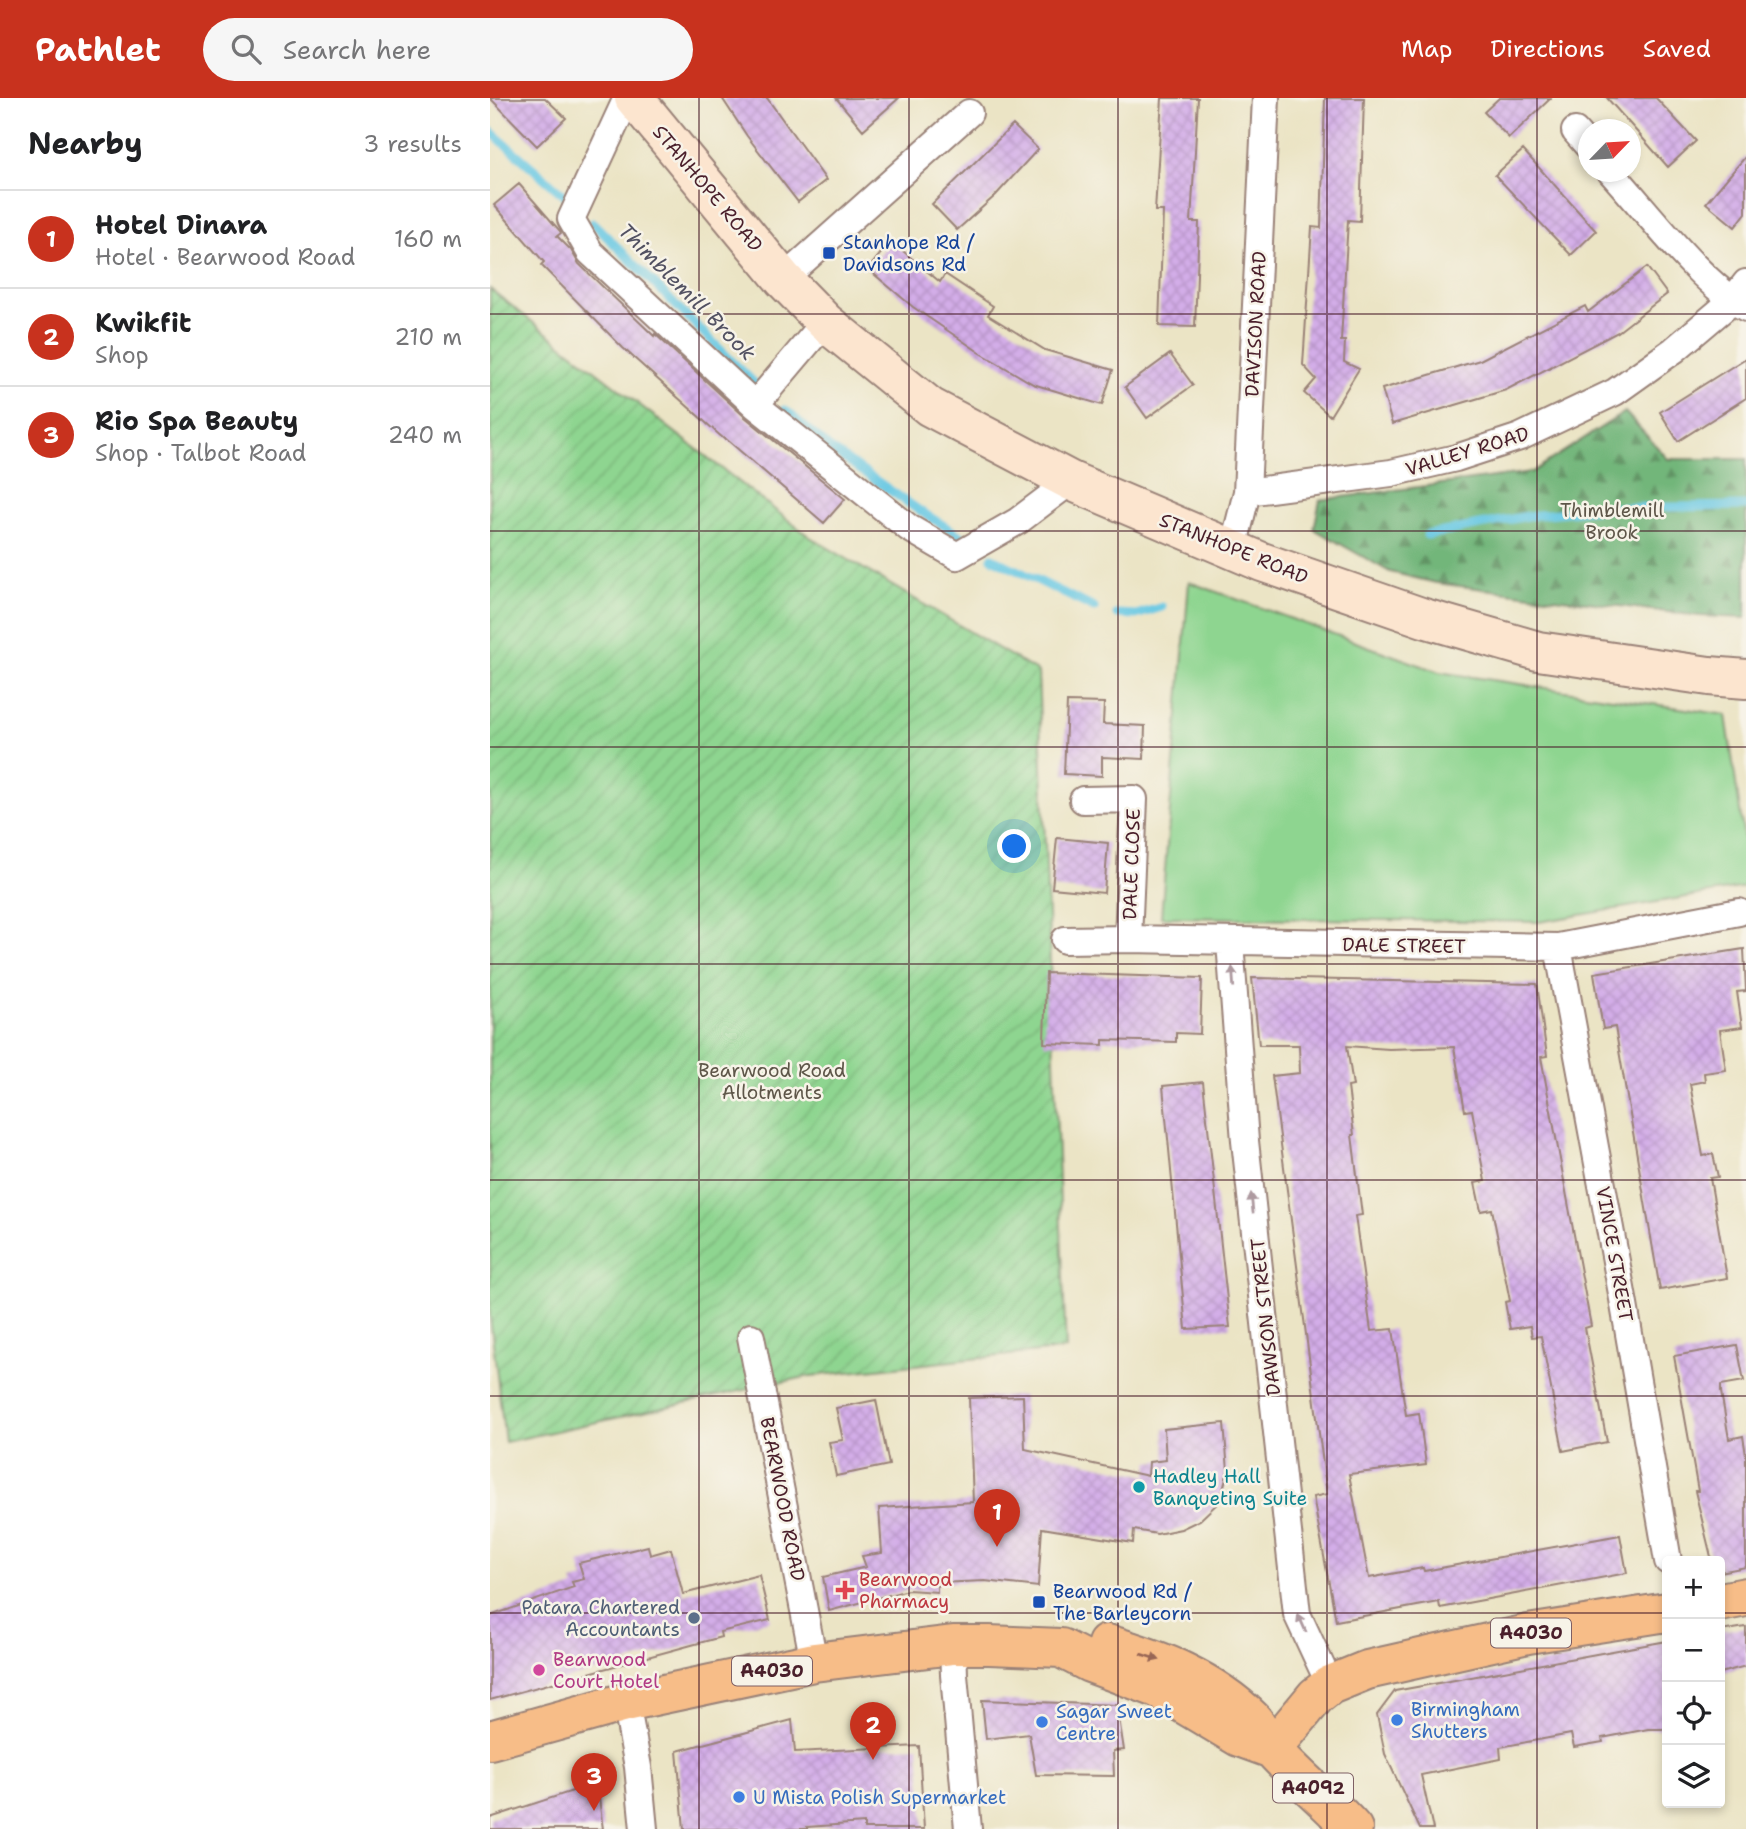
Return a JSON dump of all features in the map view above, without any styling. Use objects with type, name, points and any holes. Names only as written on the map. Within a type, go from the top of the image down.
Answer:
[{"type":"main road","points":[[1725,1601],[1746,1597]]},
{"type":"main road","name":"A4030","points":[[490,1740],[626,1703],[814,1662],[953,1645],[1060,1648],[1090,1663],[1157,1688],[1239,1737],[1272,1749],[1317,1696],[1331,1685],[1367,1670],[1528,1634],[1662,1613]]},
{"type":"main road","name":"A4092","points":[[1272,1749],[1353,1829]]},
{"type":"street","points":[[627,98],[570,219],[590,252],[755,405],[909,528],[957,556],[1018,521],[1071,481]]},
{"type":"street","name":"STANHOPE ROAD","points":[[634,98],[783,279],[825,322],[930,407],[1071,481],[1262,562],[1424,618],[1538,651],[1746,679]]},
{"type":"street","name":"DAVISON ROAD","points":[[1233,548],[1247,492],[1266,98]]},
{"type":"street","points":[[783,279],[969,113]]},
{"type":"street","name":"VALLEY ROAD","points":[[1247,492],[1391,473],[1456,458],[1520,437],[1615,392],[1741,297],[1689,260],[1620,182]]},
{"type":"street","points":[[755,405],[825,322]]},
{"type":"street","name":"DALE CLOSE","points":[[1083,800],[1134,799],[1128,939]]},
{"type":"street","name":"DALE STREET","points":[[1065,940],[1558,947],[1740,912]]},
{"type":"street","name":"DAWSON STREET","points":[[1230,942],[1245,1141],[1297,1614],[1331,1685]]},
{"type":"street","name":"VINCE STREET","points":[[1558,947],[1667,1556]]},
{"type":"street","name":"BEARWOOD ROAD","points":[[751,1337],[814,1662]]},
{"type":"street","points":[[953,1645],[968,1829]]},
{"type":"street","points":[[626,1703],[638,1767],[644,1829]]},
{"type":"green space","name":"Bearwood Road Allotments","points":[[490,289],[810,537],[1038,672],[1066,1349],[810,1376],[505,1442],[490,1317]]},
{"type":"green space","name":"Thimblemill Brook","points":[[1625,412],[1668,459],[1746,459],[1746,618],[1699,616],[1436,583],[1390,572],[1314,529],[1320,500],[1532,472]]},
{"type":"green space","points":[[1189,582],[1439,672],[1726,715],[1746,852],[1746,887],[1539,922],[1161,917]]},
{"type":"building","points":[[490,98],[545,98],[566,118],[537,146]]},
{"type":"building","points":[[722,98],[767,98],[826,180],[798,202],[747,136]]},
{"type":"building","points":[[836,98],[899,98],[863,130]]},
{"type":"building","points":[[1162,98],[1198,98],[1191,222],[1199,222],[1195,327],[1159,326],[1163,211],[1155,211]]},
{"type":"building","points":[[1325,98],[1364,98],[1360,221],[1348,220],[1341,341],[1345,341],[1344,362],[1359,369],[1330,416],[1304,393],[1316,379],[1303,365],[1312,227],[1321,228]]},
{"type":"building","points":[[1499,98],[1551,98],[1509,138],[1484,112]]},
{"type":"building","points":[[1607,98],[1656,98],[1696,141],[1668,167],[1641,136],[1641,119],[1626,119]]},
{"type":"building","points":[[1013,125],[1038,149],[996,195],[957,230],[932,204]]},
{"type":"building","points":[[1523,150],[1596,231],[1571,255],[1495,175]]},
{"type":"building","points":[[1746,156],[1746,213],[1735,227],[1706,203]]},
{"type":"building","points":[[519,184],[560,231],[557,236],[571,250],[579,264],[654,336],[655,334],[745,417],[845,499],[824,523],[724,439],[623,348],[541,265],[544,262],[494,205]]},
{"type":"building","points":[[891,241],[940,282],[945,274],[993,306],[988,315],[1045,350],[1113,370],[1102,405],[1033,384],[979,352],[913,307],[868,269]]},
{"type":"building","points":[[1647,267],[1667,294],[1618,332],[1506,390],[1392,424],[1382,389],[1480,360],[1585,306],[1588,312]]},
{"type":"building","points":[[1170,354],[1193,385],[1147,418],[1125,387]]},
{"type":"building","points":[[1746,358],[1746,398],[1678,441],[1660,412]]},
{"type":"building","points":[[1067,702],[1104,703],[1103,724],[1145,726],[1144,759],[1102,757],[1102,776],[1064,774]]},
{"type":"building","points":[[1057,838],[1108,843],[1104,893],[1052,888]]},
{"type":"building","points":[[1744,949],[1746,991],[1737,992],[1742,1027],[1720,1030],[1726,1070],[1704,1073],[1705,1081],[1690,1084],[1703,1156],[1713,1154],[1718,1177],[1710,1178],[1727,1278],[1660,1290],[1615,1027],[1603,1029],[1594,973]]},
{"type":"building","points":[[1046,973],[1202,978],[1200,1034],[1176,1033],[1176,1042],[1103,1040],[1103,1045],[1044,1043]]},
{"type":"building","points":[[1252,978],[1537,984],[1547,1056],[1541,1057],[1591,1326],[1585,1328],[1607,1442],[1563,1451],[1541,1336],[1532,1337],[1530,1326],[1510,1329],[1505,1302],[1510,1301],[1492,1209],[1481,1211],[1475,1183],[1485,1181],[1472,1110],[1465,1111],[1454,1047],[1389,1049],[1347,1046],[1353,1086],[1348,1087],[1352,1135],[1362,1215],[1355,1216],[1371,1331],[1393,1329],[1406,1415],[1419,1413],[1426,1465],[1349,1474],[1369,1578],[1423,1568],[1424,1571],[1620,1535],[1627,1573],[1440,1608],[1439,1602],[1336,1621],[1313,1497],[1327,1494],[1272,1076],[1300,1073],[1299,1045],[1259,1045]]},
{"type":"building","points":[[1203,1082],[1230,1327],[1186,1329],[1163,1086]]},
{"type":"building","points":[[1737,1345],[1744,1381],[1721,1385],[1721,1392],[1729,1439],[1743,1436],[1746,1455],[1746,1567],[1725,1571],[1725,1556],[1711,1556],[1695,1491],[1698,1491],[1674,1356]]},
{"type":"building","points":[[1023,1396],[1025,1449],[1148,1476],[1149,1462],[1166,1460],[1164,1429],[1224,1423],[1228,1471],[1220,1501],[1200,1520],[1181,1529],[1157,1534],[1134,1530],[1133,1543],[1042,1528],[1038,1587],[985,1581],[937,1583],[937,1592],[908,1590],[829,1611],[823,1577],[866,1567],[862,1556],[882,1553],[879,1508],[973,1502],[969,1398]]},
{"type":"building","points":[[876,1400],[889,1465],[836,1476],[829,1442],[843,1440],[836,1408]]},
{"type":"building","points":[[648,1546],[650,1555],[671,1549],[683,1594],[759,1575],[770,1620],[720,1632],[721,1637],[490,1700],[490,1616],[574,1587],[572,1582],[584,1579],[579,1563]]},
{"type":"building","points":[[1746,1627],[1746,1666],[1725,1672],[1725,1630]]},
{"type":"building","points":[[1662,1642],[1662,1729],[1602,1738],[1603,1742],[1574,1747],[1571,1734],[1500,1747],[1501,1759],[1421,1775],[1433,1829],[1420,1829],[1385,1754],[1377,1715],[1395,1691]]},
{"type":"building","points":[[982,1700],[1117,1705],[1124,1750],[1113,1751],[1114,1776],[1036,1775],[1029,1734],[986,1739]]},
{"type":"building","points":[[792,1720],[795,1752],[919,1746],[924,1829],[864,1829],[864,1823],[807,1829],[684,1829],[677,1751]]},
{"type":"building","points":[[597,1783],[603,1829],[490,1829],[490,1818]]},
{"type":"waterway","name":"Thimblemill Brook","points":[[490,131],[566,197]]},
{"type":"waterway","name":"Thimblemill Brook","points":[[593,223],[756,385]]},
{"type":"waterway","name":"Thimblemill Brook","points":[[785,410],[829,448],[964,538]]},
{"type":"waterway","name":"Thimblemill Brook","points":[[1427,535],[1528,516],[1608,508],[1746,506]]},
{"type":"waterway","name":"Thimblemill Brook","points":[[992,558],[1094,608]]},
{"type":"waterway","name":"Thimblemill Brook","points":[[1117,614],[1136,615],[1162,607]]},
{"type":"place","name":"Stanhope Rd / Davidsons Rd","points":[[829,253]]},
{"type":"place","name":"Hadley Hall Banqueting Suite","points":[[1139,1487]]},
{"type":"place","name":"Hotel Dinara","points":[[997,1547]]},
{"type":"place","name":"Bearwood Pharmacy","points":[[845,1590]]},
{"type":"place","name":"Bearwood Rd / The Barleycorn","points":[[1039,1602]]},
{"type":"place","name":"Patara Chartered Accountants","points":[[694,1618]]},
{"type":"place","name":"Bearwood Court Hotel","points":[[539,1670]]},
{"type":"place","name":"Birmingham Shutters","points":[[1397,1720]]},
{"type":"place","name":"Sagar Sweet Centre","points":[[1042,1722]]},
{"type":"place","name":"Kwikfit","points":[[873,1760]]},
{"type":"place","name":"U Mista Polish Supermarket","points":[[739,1797]]},
{"type":"place","name":"Rio Spa Beauty","points":[[594,1811]]}]
